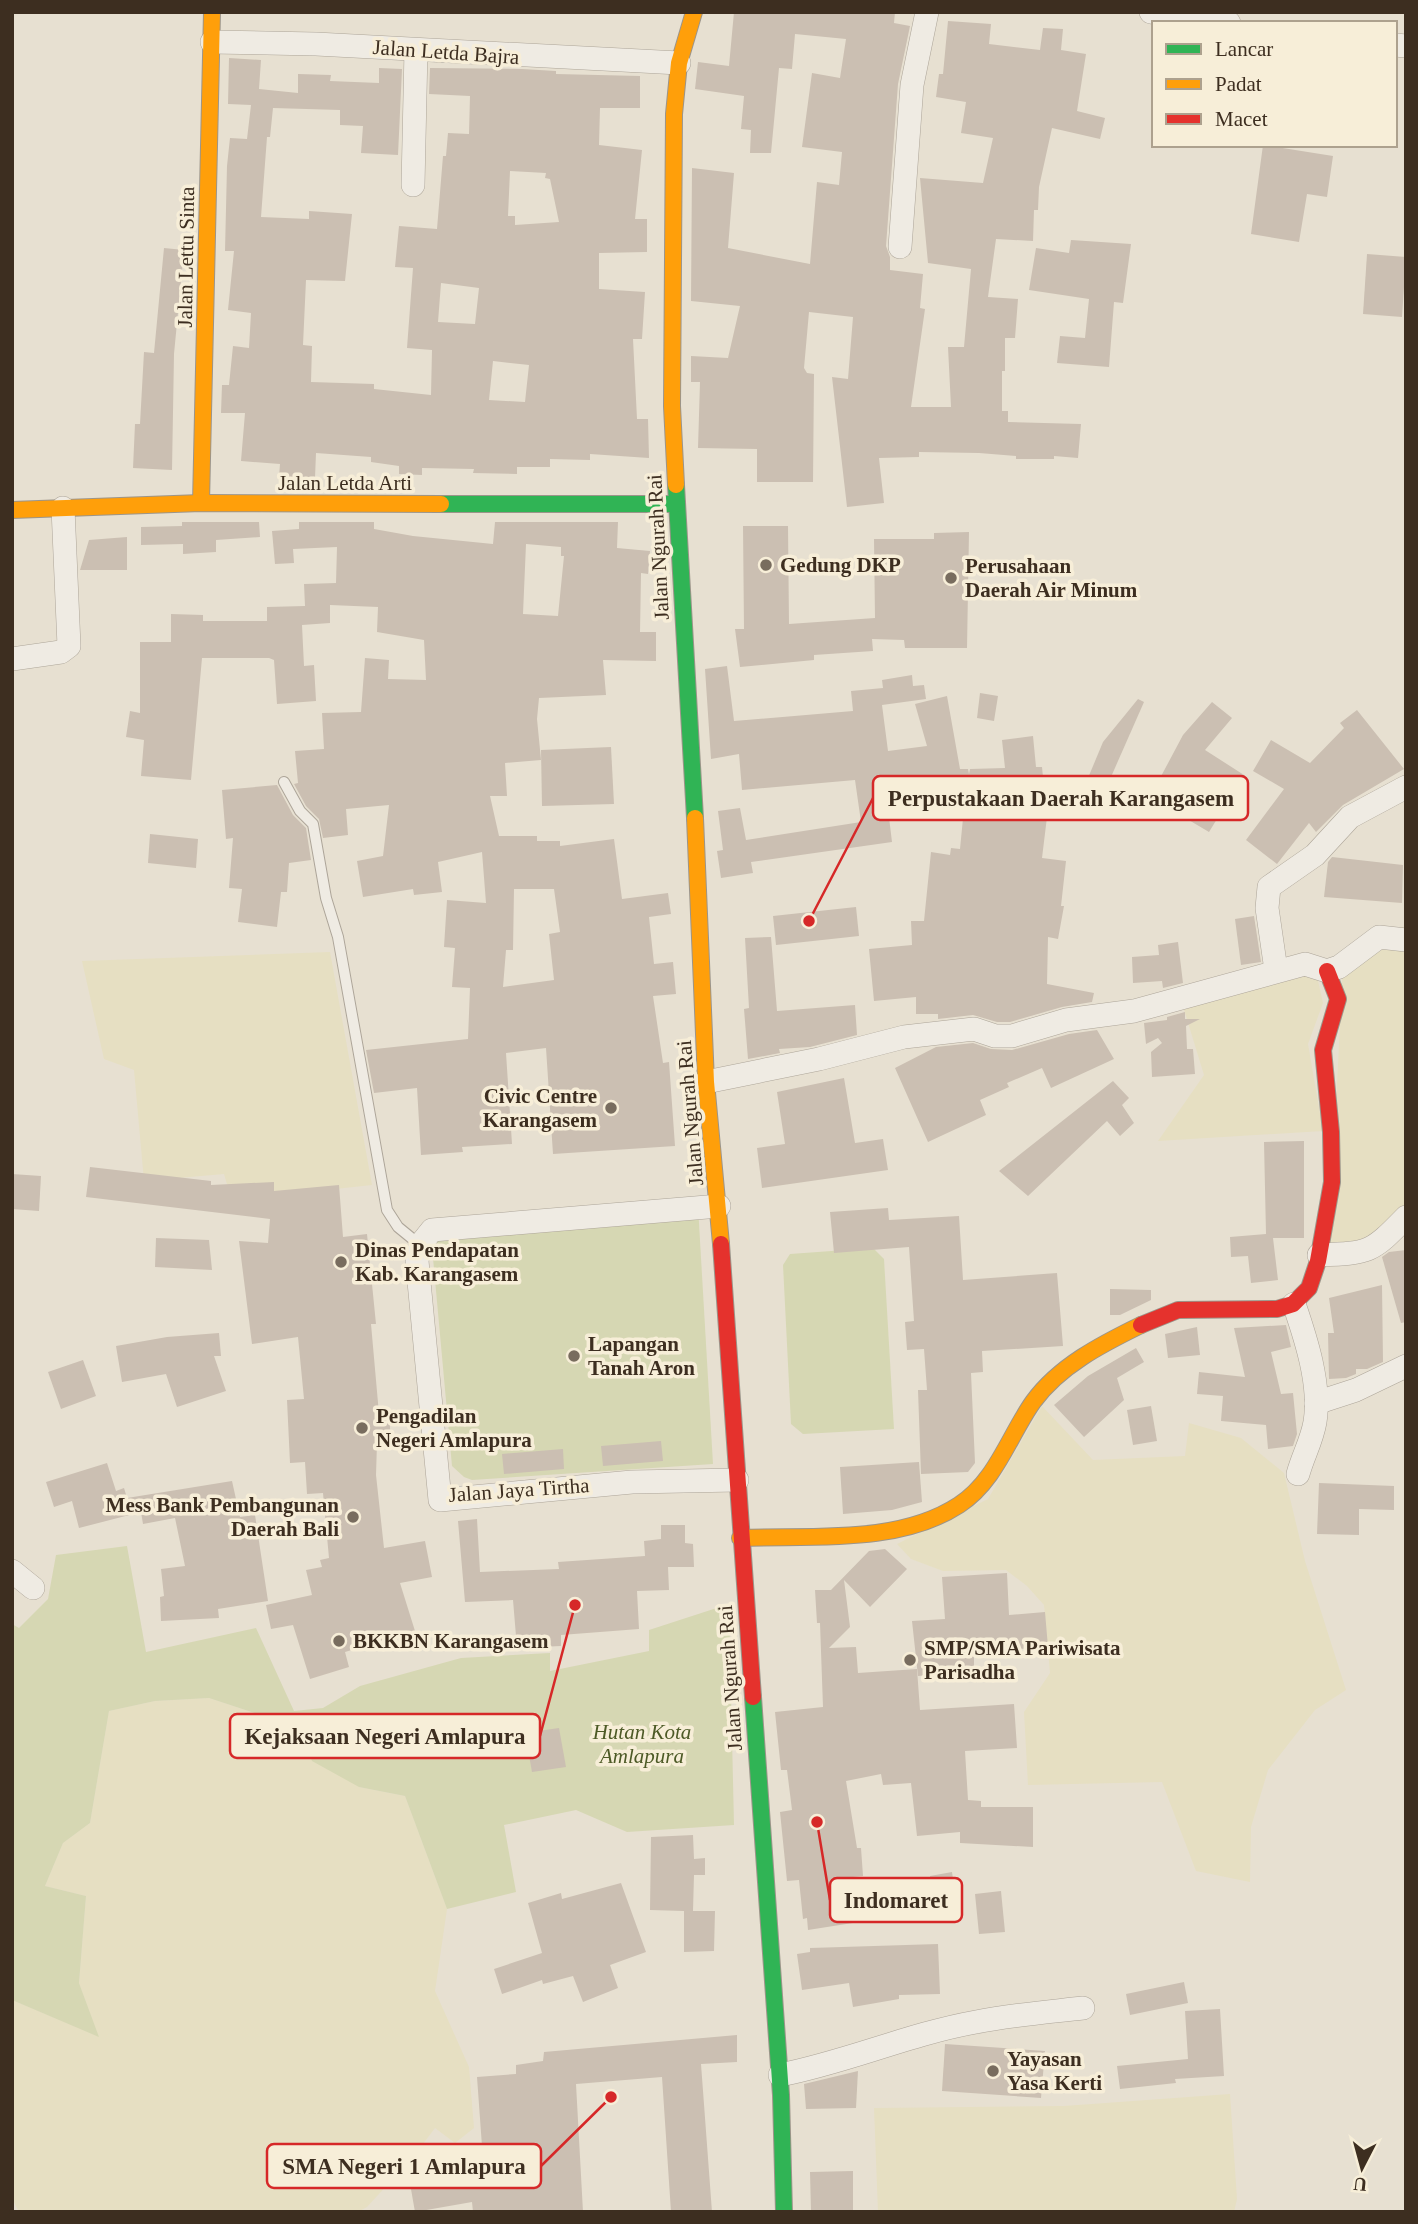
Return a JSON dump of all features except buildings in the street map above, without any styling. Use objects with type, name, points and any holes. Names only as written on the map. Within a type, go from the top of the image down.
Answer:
[{"type":"street","name":"Jalan Lettu Sinta","points":[[201,503],[212,12]]},
{"type":"street","name":"Jalan Ngurah Rai","points":[[694,12],[679,63],[674,114],[672,406],[700,915],[706,1082],[719,1206],[740,1538],[780,2075],[784,2212]]},
{"type":"street","points":[[900,247],[912,85],[927,12]]},
{"type":"street","points":[[1151,12],[1215,21]]},
{"type":"street","name":"Jalan Letda Bajra","points":[[212,42],[679,63]]},
{"type":"street","points":[[413,185],[416,50]]},
{"type":"street","name":"Jalan Letda Arti","points":[[12,510],[201,503],[677,504]]},
{"type":"street","points":[[12,659],[61,652],[69,646],[63,508]]},
{"type":"street","points":[[1276,970],[1267,908],[1269,887],[1315,855],[1350,817],[1406,787]]},
{"type":"street","points":[[706,1082],[818,1059],[904,1037],[974,1029],[995,1036],[1012,1037],[1066,1020],[1135,1011],[1276,970],[1305,964],[1327,971],[1339,967],[1379,937],[1406,940]]},
{"type":"street","points":[[740,1538],[909,1527],[958,1506],[973,1493],[1036,1398],[1087,1355],[1166,1313],[1218,1307],[1272,1310],[1294,1304],[1316,1276],[1332,1185],[1332,1143],[1323,1050],[1338,999],[1327,971]]},
{"type":"street","points":[[420,1245],[432,1230],[468,1225],[719,1206]]},
{"type":"street","points":[[1319,1255],[1360,1253],[1384,1242],[1406,1217]]},
{"type":"street","name":"Jalan Jaya Tirtha","points":[[420,1245],[418,1261],[440,1500],[632,1482],[737,1480]]},
{"type":"street","points":[[1294,1304],[1302,1328],[1316,1403],[1315,1422],[1298,1474]]},
{"type":"street","points":[[1316,1403],[1356,1390],[1406,1366]]},
{"type":"street","points":[[12,1571],[33,1587]]},
{"type":"street","points":[[780,2075],[846,2060],[893,2043],[976,2022],[1083,2008]]},
{"type":"lane","points":[[284,782],[315,832],[326,898],[338,937],[387,1210],[398,1227],[420,1245]]},
{"type":"shaded area","points":[[1402,927],[1406,929],[1406,1211],[1358,1252],[1329,1247],[1343,963],[1371,934]]},
{"type":"shaded area","points":[[330,952],[372,1185],[271,1196],[229,1191],[224,1174],[144,1181],[134,1070],[104,1059],[82,961]]},
{"type":"shaded area","points":[[1316,972],[1323,1003],[1308,1044],[1323,1131],[1158,1141],[1204,1075],[1182,1003]]},
{"type":"shaded area","points":[[1042,1406],[1093,1460],[1185,1456],[1189,1423],[1241,1438],[1284,1473],[1305,1561],[1346,1690],[1315,1710],[1268,1770],[1251,1827],[1250,1882],[1196,1871],[1162,1782],[1028,1785],[1024,1712],[1050,1673],[1044,1605],[1027,1586],[1006,1570],[943,1571],[911,1559],[897,1544],[988,1499]]},
{"type":"shaded area","points":[[209,1698],[300,1728],[359,1787],[405,1796],[447,1909],[435,1991],[469,2067],[474,2128],[455,2143],[435,2128],[414,2156],[367,2207],[358,2212],[19,2212],[12,2198],[12,2000],[98,2036],[79,1983],[86,1896],[45,1886],[63,1843],[90,1823],[109,1711],[155,1701]]},
{"type":"shaded area","points":[[1230,2094],[1237,2199],[1234,2212],[878,2212],[874,2108],[1064,2106]]},
{"type":"green space","name":"Lapangan Tanah Aron","points":[[698,1206],[713,1464],[472,1480],[464,1477],[452,1466],[432,1247],[435,1235]]},
{"type":"green space","points":[[873,1248],[884,1259],[894,1429],[803,1434],[791,1424],[783,1265],[790,1254]]},
{"type":"green space","name":"Hutan Kota Amlapura","points":[[127,1546],[146,1652],[256,1628],[294,1711],[323,1708],[360,1686],[461,1658],[550,1653],[550,1671],[649,1651],[649,1630],[729,1604],[734,1825],[627,1832],[576,1810],[504,1825],[516,1892],[447,1909],[405,1796],[359,1787],[312,1761],[300,1728],[209,1698],[155,1701],[109,1711],[90,1823],[63,1843],[45,1886],[86,1896],[79,1983],[99,2037],[12,2000],[12,1624],[19,1628],[48,1599],[56,1555]]},
{"type":"traffic: fast","points":[[676,485],[695,818]]},
{"type":"traffic: fast","points":[[441,504],[677,504]]},
{"type":"traffic: fast","points":[[753,1697],[781,2095],[784,2212]]},
{"type":"traffic: slow","points":[[201,503],[212,12]]},
{"type":"traffic: slow","points":[[676,485],[672,406],[674,114],[679,63],[694,12]]},
{"type":"traffic: slow","points":[[12,510],[201,503],[441,504]]},
{"type":"traffic: slow","points":[[695,818],[706,1082],[721,1244]]},
{"type":"traffic: slow","points":[[740,1538],[853,1535],[909,1527],[935,1518],[959,1505],[983,1484],[1024,1415],[1055,1377],[1097,1348],[1141,1325]]},
{"type":"traffic: jam","points":[[1141,1325],[1178,1310],[1277,1309],[1293,1304],[1309,1288],[1318,1261],[1332,1182],[1331,1132],[1323,1050],[1338,999],[1327,971]]},
{"type":"traffic: jam","points":[[721,1244],[753,1697]]},
{"type":"place","name":"Gedung DKP","points":[[766,565]]},
{"type":"place","name":"Perusahaan Daerah Air Minum","points":[[951,578]]},
{"type":"place","name":"Perpustakaan Daerah Karangasem","points":[[809,921]]},
{"type":"place","name":"Civic Centre Karangasem","points":[[611,1108]]},
{"type":"place","name":"Dinas Pendapatan Kab. Karangasem","points":[[341,1262]]},
{"type":"place","name":"Lapangan Tanah Aron","points":[[574,1356]]},
{"type":"place","name":"Pengadilan Negeri Amlapura","points":[[362,1428]]},
{"type":"place","name":"Mess Bank Pembangunan Daerah Bali","points":[[353,1517]]},
{"type":"place","name":"Kejaksaan Negeri Amlapura","points":[[575,1605]]},
{"type":"place","name":"BKKBN Karangasem","points":[[339,1641]]},
{"type":"place","name":"SMP/SMA Pariwisata Parisadha","points":[[910,1660]]},
{"type":"place","name":"Indomaret","points":[[817,1822]]},
{"type":"place","name":"Yayasan Yasa Kerti","points":[[993,2071]]},
{"type":"place","name":"SMA Negeri 1 Amlapura","points":[[611,2097]]}]
